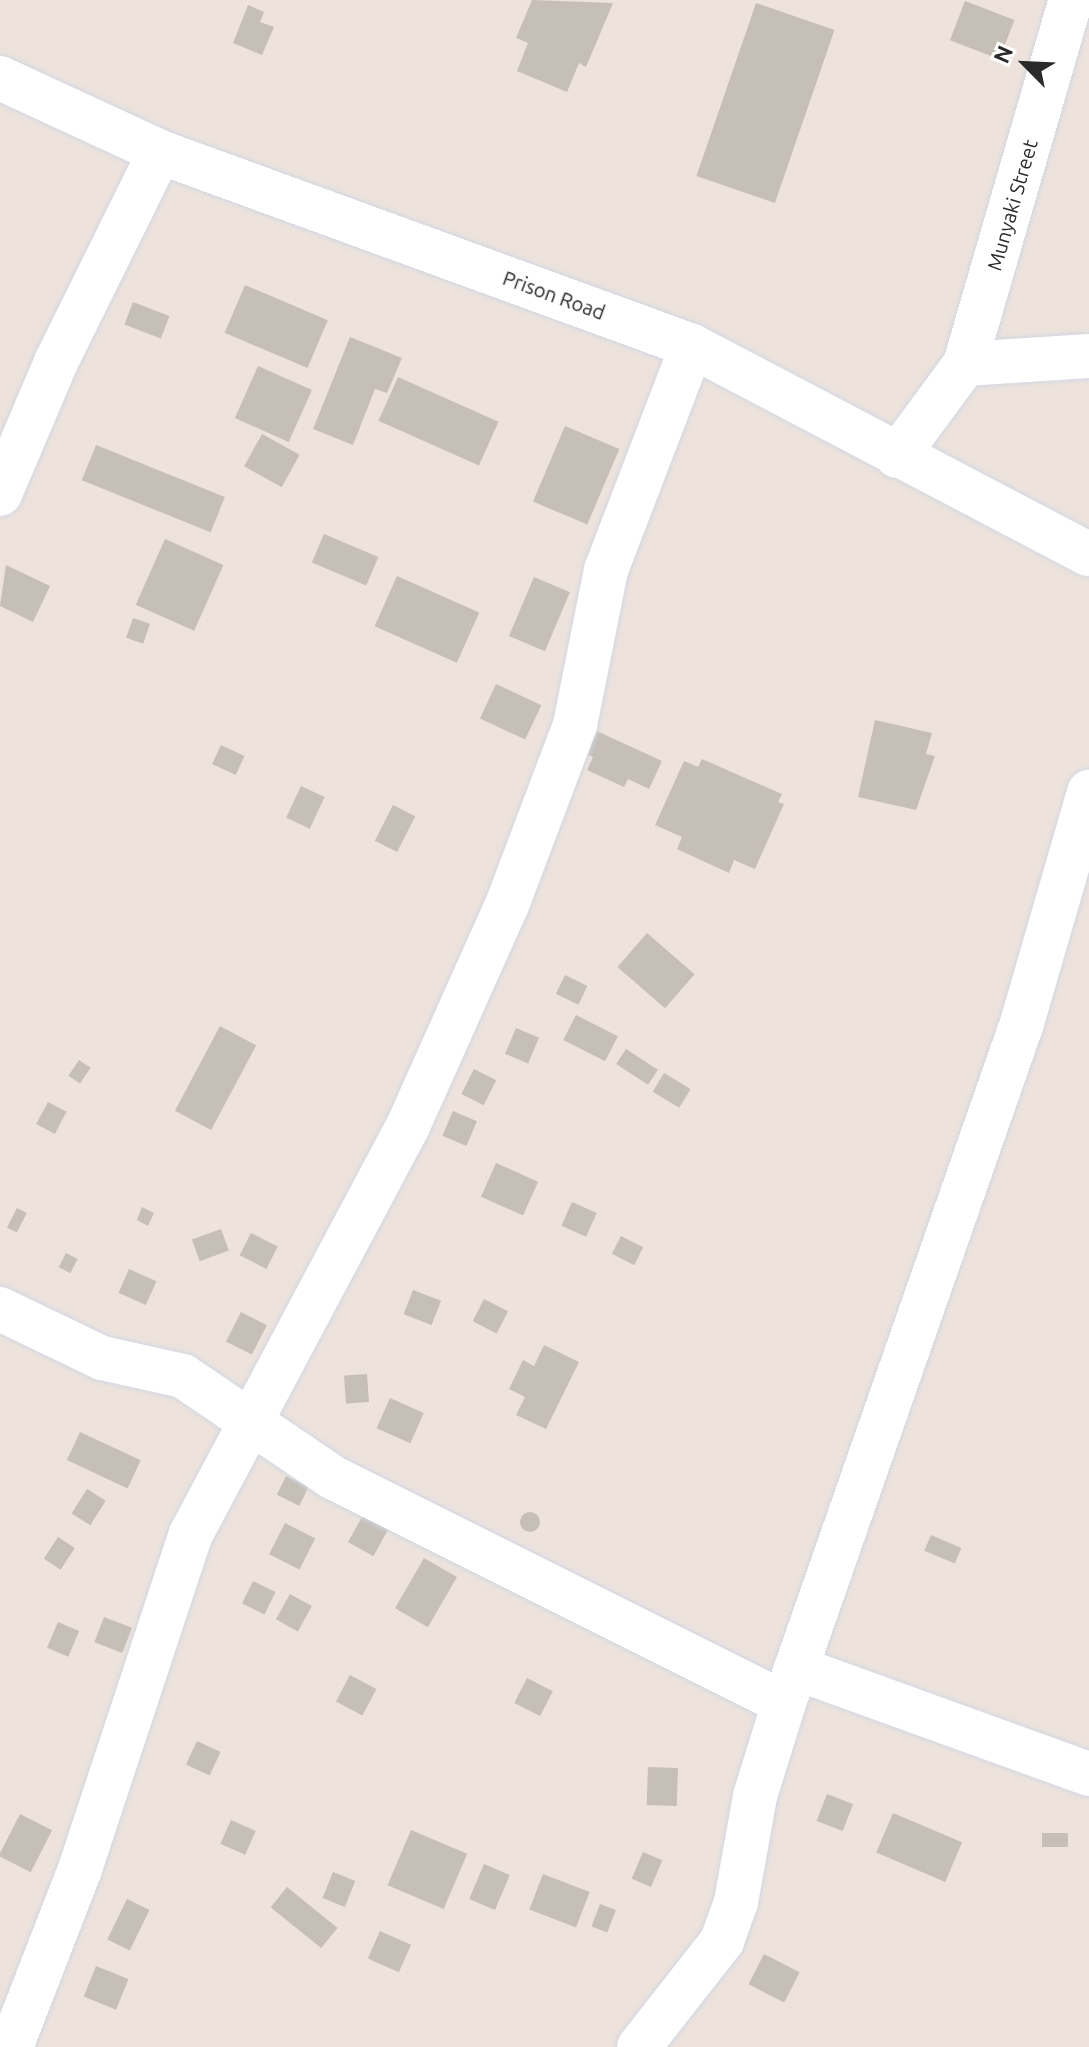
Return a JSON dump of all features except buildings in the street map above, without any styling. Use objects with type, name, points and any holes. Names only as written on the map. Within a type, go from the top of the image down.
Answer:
[{"type":"street","name":"Munyaki Street","points":[[965,364],[1071,0]]},
{"type":"street","name":"Prison Road","points":[[0,78],[160,152],[692,346],[1089,554]]},
{"type":"street","points":[[0,494],[56,362],[160,152]]},
{"type":"street","points":[[11,2047],[80,1869],[191,1534],[408,1126],[507,905],[575,725],[606,570],[692,346]]},
{"type":"street","points":[[897,456],[965,364],[1089,356]]},
{"type":"street","points":[[639,2047],[722,1941],[790,1685],[1022,1023],[1089,792]]},
{"type":"street","points":[[0,1309],[102,1358],[183,1376],[332,1477],[790,1685],[1089,1774]]}]
